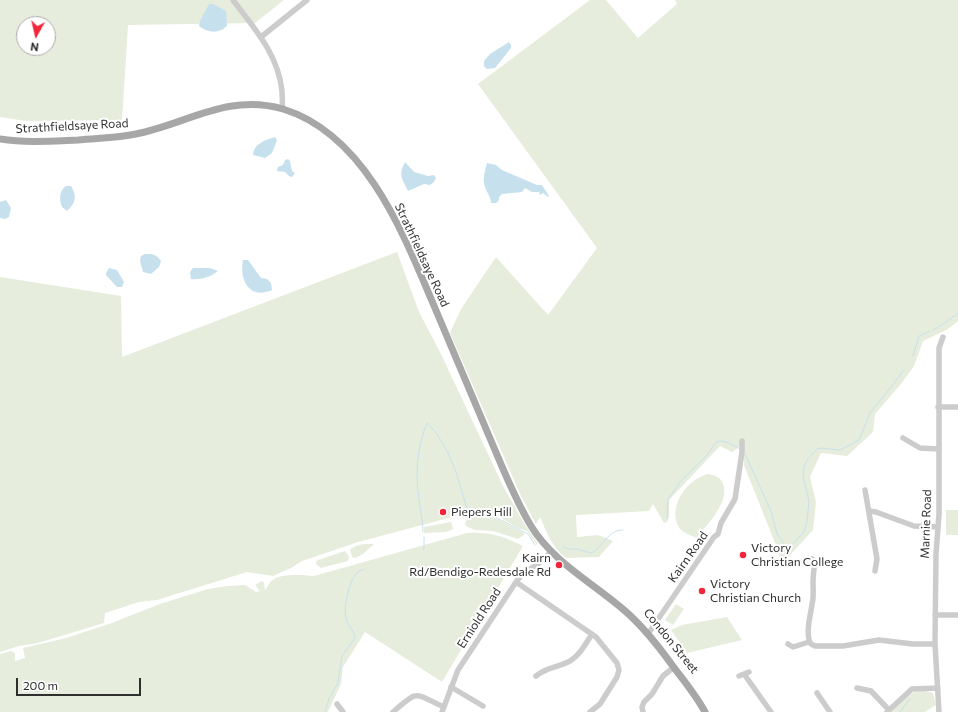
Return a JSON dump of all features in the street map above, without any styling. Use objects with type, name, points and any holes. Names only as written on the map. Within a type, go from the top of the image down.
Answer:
[{"type":"main road","name":"Strathfieldsaye Road","points":[[0,139],[30,142],[124,136],[156,130],[223,107],[256,105],[282,109],[300,115],[315,123],[338,140],[368,177],[388,206],[409,247],[518,502],[535,532],[552,551]]},
{"type":"main road","name":"Condon Street","points":[[552,551],[624,609],[649,632],[694,687],[706,706],[707,712]]},
{"type":"main road","name":"Condon Street","points":[[649,632],[707,712]]},
{"type":"street","points":[[233,0],[261,37],[270,52],[278,72],[282,95],[282,109]]},
{"type":"street","points":[[261,37],[307,0]]},
{"type":"street","name":"Marnie Road","points":[[939,712],[935,615],[938,527],[939,353],[943,337]]},
{"type":"street","points":[[938,407],[958,407]]},
{"type":"street","points":[[903,438],[920,448],[939,449]]},
{"type":"street","name":"Kairn Road","points":[[649,632],[714,537],[718,534],[722,523],[734,502],[742,452],[742,440]]},
{"type":"street","points":[[865,490],[877,559],[875,571]]},
{"type":"street","points":[[868,512],[876,512],[914,526],[938,527]]},
{"type":"street","name":"Erniold Road","points":[[443,710],[458,670],[516,582],[523,573],[538,564],[552,551]]},
{"type":"street","points":[[809,642],[809,622],[813,598],[813,570],[817,560]]},
{"type":"street","points":[[516,582],[599,639],[617,663],[619,670],[616,680],[600,704],[590,712]]},
{"type":"street","points":[[935,615],[958,615]]},
{"type":"street","points":[[536,676],[547,669],[572,660],[592,634]]},
{"type":"street","points":[[809,642],[812,645],[822,646],[844,646],[876,640],[913,644],[935,644]]},
{"type":"street","points":[[788,644],[793,647],[809,642]]},
{"type":"street","points":[[643,712],[642,707],[644,702],[654,692],[663,676],[674,667]]},
{"type":"street","points":[[744,674],[772,712]]},
{"type":"street","points":[[451,687],[483,706]]},
{"type":"street","points":[[822,688],[815,694],[830,712]]},
{"type":"street","points":[[857,688],[871,691],[888,711],[912,689],[938,688]]},
{"type":"street","points":[[393,712],[410,697],[417,695],[424,697],[443,710]]},
{"type":"street","points":[[337,704],[343,712]]},
{"type":"green space","points":[[0,0],[284,0],[255,23],[128,25],[122,120],[26,121],[0,117]]},
{"type":"green space","points":[[590,0],[606,0],[638,38],[677,4],[675,0],[958,0],[958,321],[948,329],[923,341],[914,366],[901,384],[875,414],[873,432],[847,456],[821,453],[810,477],[816,502],[813,530],[780,566],[778,545],[775,543],[744,465],[744,449],[742,445],[732,452],[720,446],[669,500],[669,517],[667,522],[664,523],[653,504],[649,511],[576,515],[577,537],[598,535],[613,541],[599,557],[566,558],[557,550],[547,534],[540,517],[536,524],[521,496],[450,333],[461,309],[496,257],[548,315],[597,248],[478,84]]},
{"type":"green space","points":[[397,252],[419,312],[441,354],[503,486],[525,525],[538,544],[537,545],[527,531],[518,528],[488,512],[475,511],[358,542],[302,561],[273,576],[247,572],[157,600],[139,602],[105,613],[104,623],[38,643],[19,646],[0,652],[0,277],[121,296],[122,357]]},
{"type":"green space","points":[[708,474],[719,478],[723,484],[723,498],[716,513],[696,538],[679,528],[676,518],[676,510],[678,502],[687,487],[693,481]]},
{"type":"green space","points":[[946,510],[958,510],[958,535],[946,535]]},
{"type":"green space","points":[[469,514],[485,515],[496,518],[524,533],[524,535],[518,539],[493,531],[475,530],[466,526],[465,524]]},
{"type":"green space","points":[[451,522],[453,529],[446,532],[424,533],[424,527]]},
{"type":"green space","points":[[467,533],[496,535],[523,546],[442,682],[365,632],[343,667],[341,684],[328,712],[0,712],[0,654],[11,651],[15,653],[15,661],[25,658],[23,648],[66,638],[109,624],[160,604],[208,589],[245,585],[256,592],[260,591],[255,585],[262,581],[264,583],[265,590],[272,581],[281,576],[314,576]]},
{"type":"green space","points":[[374,544],[363,554],[355,558],[352,557],[350,549],[358,545]]},
{"type":"green space","points":[[345,551],[349,557],[348,561],[321,568],[316,564],[318,560]]},
{"type":"green space","points":[[676,604],[684,609],[673,625],[665,620]]},
{"type":"green space","points":[[727,617],[742,640],[687,653],[671,630],[682,625]]},
{"type":"green space","points":[[921,690],[933,693],[936,705],[925,712],[891,712],[912,693]]},
{"type":"water","points":[[209,4],[213,4],[226,11],[227,26],[224,29],[213,32],[199,26]]},
{"type":"water","points":[[509,42],[511,48],[495,68],[487,69],[484,66],[484,61],[490,54]]},
{"type":"water","points":[[275,137],[277,140],[272,153],[265,158],[253,155],[258,145]]},
{"type":"water","points":[[288,159],[290,161],[292,171],[295,173],[292,177],[285,172],[277,171],[278,167],[283,165],[285,160]]},
{"type":"water","points":[[405,162],[414,172],[428,176],[434,175],[436,178],[434,182],[430,185],[424,184],[408,191],[401,173]]},
{"type":"water","points":[[487,163],[496,165],[502,170],[537,185],[542,185],[549,196],[548,197],[543,193],[540,195],[539,192],[532,192],[525,188],[522,192],[502,194],[496,203],[491,203],[484,181]]},
{"type":"water","points":[[66,186],[71,186],[75,196],[74,202],[67,211],[62,207],[60,201],[62,190]]},
{"type":"water","points":[[6,200],[11,208],[9,217],[5,219],[0,218],[0,202]]},
{"type":"water","points":[[145,254],[154,255],[161,261],[159,267],[151,274],[143,272],[140,261],[141,256]]},
{"type":"water","points":[[243,260],[248,260],[261,278],[267,279],[271,283],[272,290],[258,292],[248,287],[243,275]]},
{"type":"water","points":[[109,268],[117,270],[124,282],[122,287],[117,287],[106,275]]},
{"type":"water","points":[[193,268],[210,268],[218,271],[205,278],[191,279],[190,272]]},
{"type":"waterway","points":[[933,330],[958,313]]},
{"type":"waterway","points":[[913,356],[919,336],[930,331]]},
{"type":"waterway","points":[[745,454],[771,511],[777,534],[785,545],[791,546],[804,532],[807,522],[809,501],[803,476],[804,467],[808,459],[817,449],[840,450],[859,440],[870,413],[903,371]]},
{"type":"waterway","points":[[423,532],[417,470],[421,441],[427,423],[437,434],[448,453],[456,472],[468,512]]},
{"type":"waterway","points":[[667,519],[668,499],[681,481],[707,455],[716,442],[725,442],[740,449]]},
{"type":"waterway","points":[[470,513],[485,514],[497,518],[528,534],[535,545]]},
{"type":"waterway","points":[[563,547],[591,553],[595,551],[613,532],[623,530]]},
{"type":"waterway","points":[[423,550],[424,537]]},
{"type":"waterway","points":[[325,712],[329,699],[338,683],[342,656],[355,638],[346,618],[345,608],[353,578],[358,572],[364,569]]},
{"type":"waterway","points":[[900,712],[910,699]]},
{"type":"place","name":"Piepers Hill","points":[[443,512]]},
{"type":"place","name":"Victory Christian College","points":[[743,555]]},
{"type":"place","name":"Kairn Rd/Bendigo-Redesdale Rd","points":[[559,565]]},
{"type":"place","name":"Victory Christian Church","points":[[702,591]]}]
